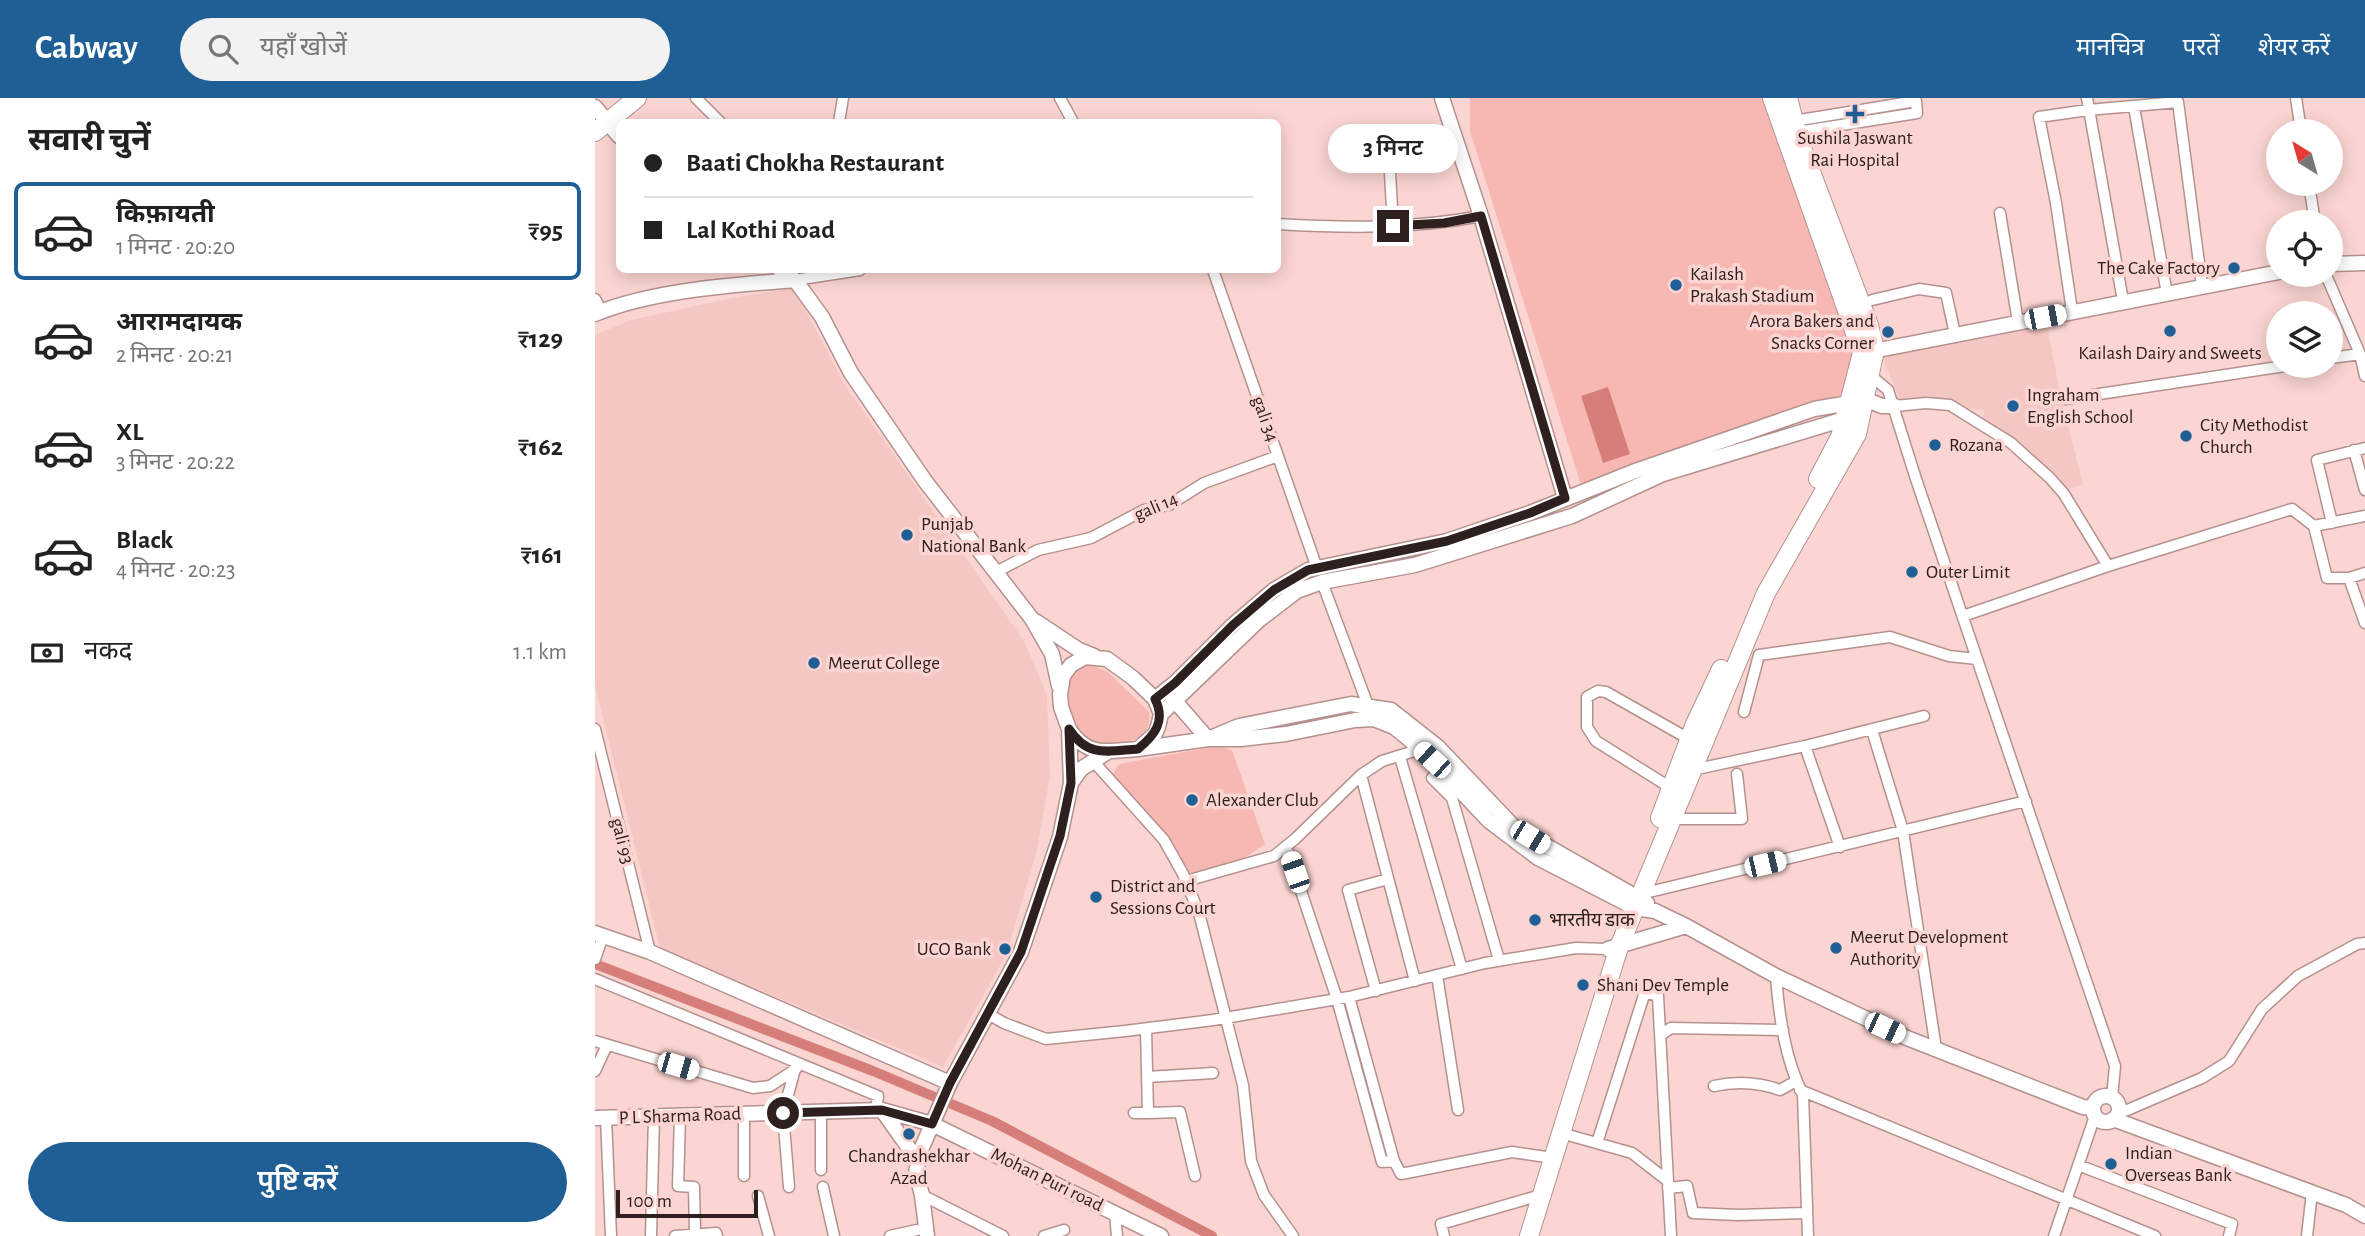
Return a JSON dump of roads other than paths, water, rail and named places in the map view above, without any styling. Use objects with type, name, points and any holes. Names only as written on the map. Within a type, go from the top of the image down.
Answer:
[{"type":"main road","points":[[601,127],[637,98]]},
{"type":"main road","points":[[1635,900],[1689,739],[1756,595],[1870,375],[1869,325],[1840,267],[1791,129],[1772,98]]},
{"type":"main road","points":[[1788,98],[1791,129]]},
{"type":"main road","points":[[1522,1236],[1613,948],[1672,819],[1766,593],[1857,433],[1854,410],[1869,351]]},
{"type":"main road","points":[[1529,1236],[1613,948]]},
{"type":"street","points":[[696,98],[717,119]]},
{"type":"street","points":[[840,119],[843,98]]},
{"type":"street","points":[[1061,98],[1072,119]]},
{"type":"street","points":[[1442,98],[1481,216],[1565,498]]},
{"type":"street","points":[[2296,98],[2299,119]]},
{"type":"street","points":[[2072,311],[2056,203],[2039,117],[2087,104],[2134,107],[2178,100],[2202,286]]},
{"type":"street","points":[[1916,101],[1917,113],[1791,129],[1916,101]]},
{"type":"street","points":[[2087,104],[2123,301]]},
{"type":"street","points":[[595,107],[601,127]]},
{"type":"street","points":[[2134,107],[2167,294]]},
{"type":"street","points":[[1382,139],[1390,173],[1393,226]]},
{"type":"street","points":[[2000,213],[2018,322]]},
{"type":"street","points":[[1281,225],[1369,228],[1444,223],[1481,216]]},
{"type":"street","points":[[2343,264],[2365,263]]},
{"type":"street","points":[[784,273],[795,280],[822,317],[851,373],[925,481],[1033,619],[1052,654],[1061,707],[1069,729],[1071,783],[1060,836],[1021,952],[948,1088],[918,1161],[916,1173],[920,1189],[1003,1236]]},
{"type":"street","points":[[597,308],[736,284],[795,280],[814,273]]},
{"type":"street","name":"gali 34","points":[[1214,273],[1370,713]]},
{"type":"street","points":[[1869,351],[2266,274]]},
{"type":"street","points":[[2331,287],[2360,354],[2365,376]]},
{"type":"street","points":[[1872,300],[1919,289],[1946,293],[1955,334]]},
{"type":"street","points":[[2343,356],[2360,354]]},
{"type":"street","points":[[2066,399],[2266,369]]},
{"type":"street","points":[[1870,375],[1888,390],[1889,406],[2115,1066],[2112,1097],[2118,1105],[2116,1116]]},
{"type":"street","points":[[1138,749],[1155,734],[1161,714],[1259,620],[1319,575],[1447,541],[1530,513],[1638,470],[1814,410],[1854,410],[1926,403],[1950,405],[2011,443],[2050,478],[2064,494],[2108,566]]},
{"type":"street","points":[[1155,699],[1274,590],[1308,570],[1319,575],[1415,565],[1572,516],[1664,474],[1854,410]]},
{"type":"street","points":[[2332,523],[2317,460],[2359,449],[2365,490]]},
{"type":"street","name":"gali 14","points":[[996,572],[1038,550],[1091,538],[1144,510],[1169,505],[1204,484],[1278,456]]},
{"type":"street","points":[[1963,617],[2108,566],[2292,509],[2314,526],[2327,578],[2349,578],[2365,573]]},
{"type":"street","points":[[2314,526],[2365,516]]},
{"type":"street","points":[[2349,578],[2364,616]]},
{"type":"street","points":[[1033,619],[1079,650],[1107,659],[1124,670],[1155,699],[1161,714]]},
{"type":"street","points":[[1738,658],[1891,637],[1949,656],[1977,659]]},
{"type":"street","points":[[1744,712],[1759,655]]},
{"type":"street","points":[[1060,694],[1063,676],[1071,665],[1085,657],[1099,657]]},
{"type":"street","points":[[1671,788],[1596,741],[1587,727],[1587,697],[1598,691],[1606,692],[1689,739]]},
{"type":"street","points":[[1175,701],[1208,739]]},
{"type":"street","points":[[1069,729],[1082,745],[1098,751],[1110,751],[1208,739],[1241,739],[1391,710],[1438,747],[1515,828],[1635,900],[1776,976],[1936,1049],[2083,1107],[2094,1112],[2103,1121],[2202,1078],[2229,1061],[2262,1009],[2298,976],[2357,944],[2365,943]]},
{"type":"street","points":[[1370,713],[1394,727],[1421,749],[1489,821],[1538,858],[1635,900],[2026,801]]},
{"type":"street","points":[[1692,770],[1805,746],[1924,716]]},
{"type":"street","name":"gali 93","points":[[595,729],[650,952]]},
{"type":"street","points":[[1872,730],[1903,831],[1936,1049]]},
{"type":"street","points":[[1805,746],[1840,847]]},
{"type":"street","points":[[1186,881],[1274,856],[1361,775],[1382,761],[1421,749]]},
{"type":"street","points":[[1071,783],[1081,769],[1110,751]]},
{"type":"street","points":[[1400,757],[1462,969]]},
{"type":"street","points":[[1093,761],[1164,840],[1186,881],[1199,913],[1243,1085],[1251,1161],[1264,1195],[1293,1236]]},
{"type":"street","points":[[1440,768],[1432,778],[1452,798],[1499,960]]},
{"type":"street","points":[[1672,819],[1742,818],[1737,774]]},
{"type":"street","points":[[1361,775],[1415,981]]},
{"type":"street","points":[[1286,846],[1343,998],[1394,1161],[1401,1174],[1512,1152],[1546,1157]]},
{"type":"street","points":[[1377,991],[1348,890],[1388,879]]},
{"type":"street","points":[[988,1014],[1004,1023],[1046,1038],[1226,1018],[1377,991],[1499,960],[1576,947],[1613,948],[1686,926]]},
{"type":"street","points":[[595,959],[599,935],[650,952],[948,1088]]},
{"type":"street","points":[[1437,975],[1458,1110]]},
{"type":"street","points":[[1776,976],[1783,1030],[1798,1086],[1803,1094],[1808,1236]]},
{"type":"street","points":[[595,979],[878,1096],[879,1110],[918,1161]]},
{"type":"street","points":[[1597,1143],[1645,992],[1658,996],[1671,1236]]},
{"type":"street","points":[[1146,1028],[1148,1113]]},
{"type":"street","points":[[1661,1034],[1671,1028],[1783,1030]]},
{"type":"street","points":[[595,1041],[754,1088],[770,1086],[796,1069],[783,1113],[789,1187]]},
{"type":"street","points":[[595,1071],[607,1045]]},
{"type":"street","points":[[1147,1077],[1213,1073]]},
{"type":"street","points":[[1714,1086],[1734,1082],[1764,1084],[1780,1090],[1798,1086],[2155,1236]]},
{"type":"street","points":[[2054,1236],[2099,1098],[2112,1097]]},
{"type":"street","name":"P L Sharma Road","points":[[598,1118],[879,1110],[932,1124]]},
{"type":"street","points":[[821,1112],[821,1170]]},
{"type":"street","points":[[1134,1114],[1180,1112],[1195,1176]]},
{"type":"street","points":[[744,1114],[744,1175]]},
{"type":"street","points":[[651,1236],[654,1116]]},
{"type":"street","points":[[680,1116],[678,1186],[694,1186],[685,1235],[716,1233],[717,1236]]},
{"type":"street","points":[[2116,1116],[2346,1205],[2365,1216]]},
{"type":"street","points":[[598,1118],[611,1236]]},
{"type":"street","name":"Mohan Puri road","points":[[932,1124],[1161,1236]]},
{"type":"street","points":[[1561,1133],[1632,1153],[1668,1184],[1686,1186],[1693,1213],[1807,1213]]},
{"type":"street","points":[[2078,1165],[2232,1224],[2229,1236]]},
{"type":"street","points":[[823,1187],[834,1236]]},
{"type":"street","points":[[890,1236],[920,1234],[912,1195],[920,1189]]},
{"type":"street","points":[[2307,1236],[2312,1192]]},
{"type":"street","points":[[758,1196],[769,1236]]},
{"type":"street","points":[[1444,1236],[1441,1224],[1534,1198]]},
{"type":"street","points":[[2346,1205],[2365,1205]]},
{"type":"street","points":[[1115,1213],[1117,1236]]},
{"type":"street","points":[[1044,1236],[1064,1230]]},
{"type":"waterway","points":[[595,964],[873,1071],[992,1121],[1212,1236]]},
{"type":"place","name":"Sushila Jaswant Rai Hospital","points":[[1855,114]]},
{"type":"place","name":"The Cake Factory","points":[[2234,268]]},
{"type":"place","name":"Kailash Prakash Stadium","points":[[1676,285]]},
{"type":"place","name":"Kailash Dairy and Sweets","points":[[2170,331]]},
{"type":"place","name":"Arora Bakers and Snacks Corner","points":[[1888,332]]},
{"type":"place","name":"Ingraham English School","points":[[2013,406]]},
{"type":"place","name":"City Methodist Church","points":[[2186,436]]},
{"type":"place","name":"Rozana","points":[[1935,445]]},
{"type":"place","name":"Punjab National Bank","points":[[907,535]]},
{"type":"place","name":"Outer Limit","points":[[1912,572]]},
{"type":"place","name":"Meerut College","points":[[814,663]]},
{"type":"place","name":"Alexander Club","points":[[1192,800]]},
{"type":"place","name":"District and Sessions Court","points":[[1096,897]]},
{"type":"place","name":"भारतीय डाक","points":[[1535,920]]},
{"type":"place","name":"Meerut Development Authority","points":[[1836,948]]},
{"type":"place","name":"UCO Bank","points":[[1005,949]]},
{"type":"place","name":"Shani Dev Temple","points":[[1583,985]]},
{"type":"place","name":"Chandrashekhar Azad","points":[[909,1134]]},
{"type":"place","name":"Indian Overseas Bank","points":[[2111,1164]]}]
